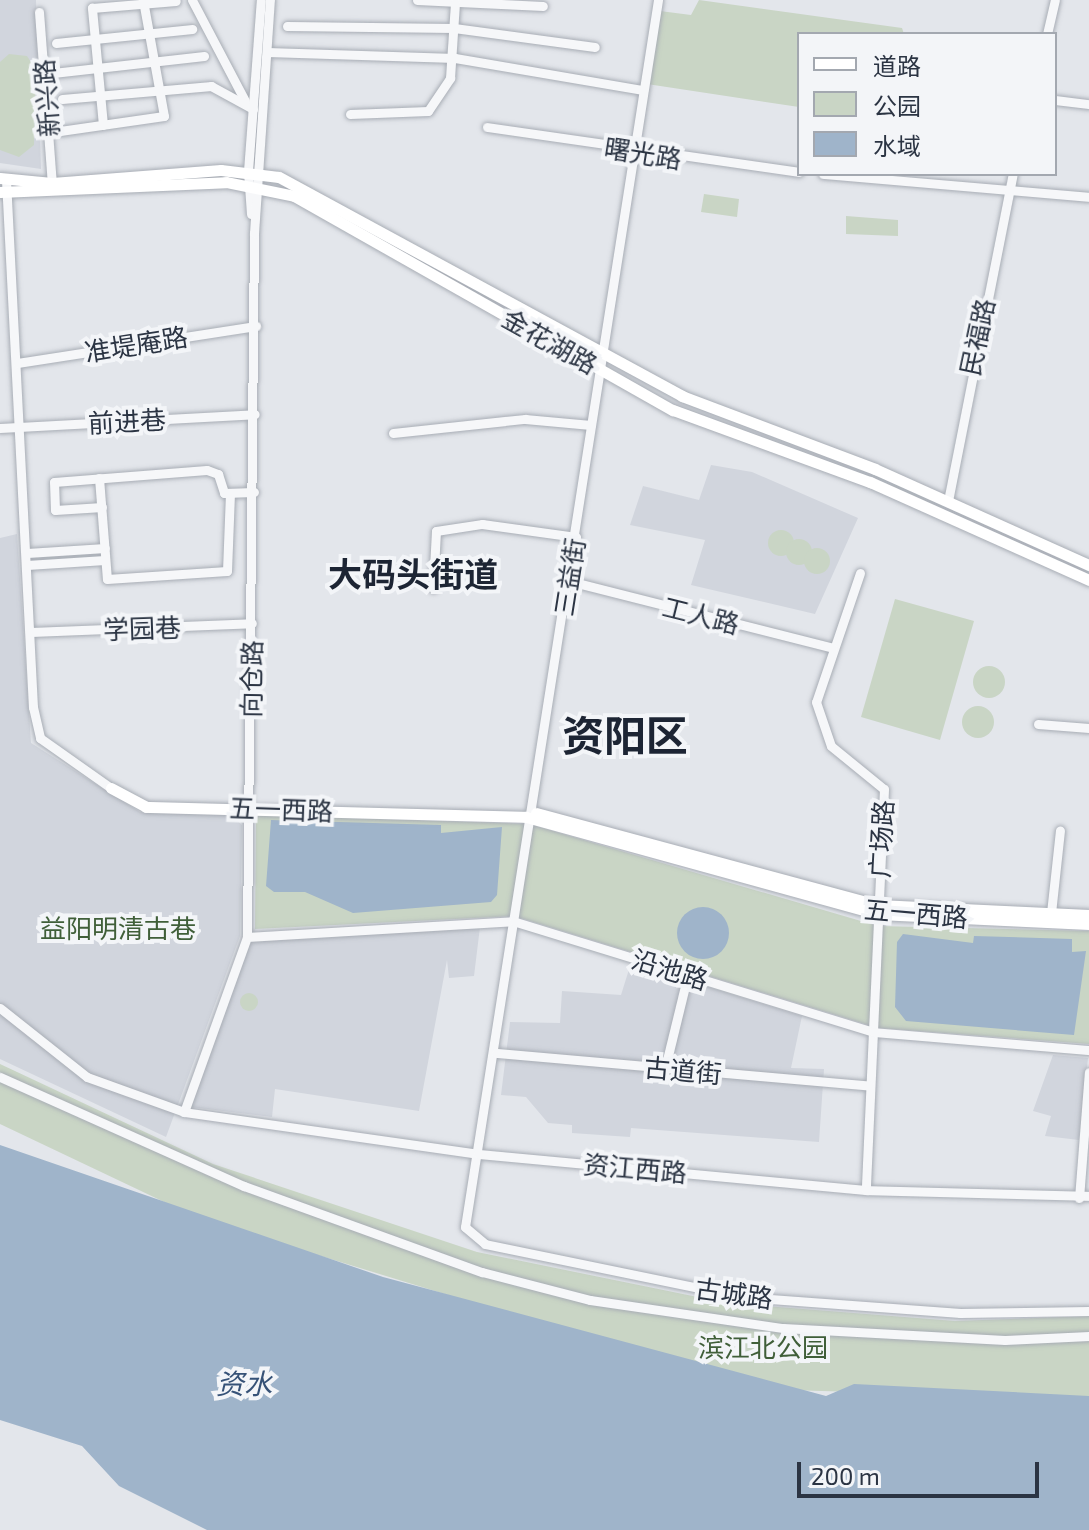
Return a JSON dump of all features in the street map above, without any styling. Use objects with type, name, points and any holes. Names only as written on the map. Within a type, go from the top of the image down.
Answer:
[{"type":"main road","points":[[3,179],[52,183],[253,172],[305,187],[598,354],[682,396],[948,501],[1089,565]]},
{"type":"main road","name":"金花湖路","points":[[2,193],[252,185],[294,196],[673,410],[870,482],[1089,580]]},
{"type":"main road","name":"五一西路","points":[[111,788],[146,807],[249,804],[526,814],[878,909],[1089,924]]},
{"type":"main road","points":[[878,909],[1089,915]]},
{"type":"street","points":[[192,0],[253,109]]},
{"type":"street","name":"向仓路","points":[[253,172],[253,109],[261,0]]},
{"type":"street","name":"向仓路","points":[[184,1112],[247,937],[256,326],[252,185],[270,0]]},
{"type":"street","points":[[417,0],[543,6]]},
{"type":"street","name":"三益街","points":[[478,1154],[496,1053],[526,814],[569,581],[599,369],[598,354],[658,0]]},
{"type":"street","points":[[1047,32],[1055,0]]},
{"type":"street","points":[[103,125],[92,8],[176,1]]},
{"type":"street","points":[[60,131],[164,116],[164,90],[154,34],[143,2]]},
{"type":"street","points":[[350,114],[422,115],[446,87],[453,58],[455,2]]},
{"type":"street","name":"新兴路","points":[[39,12],[52,183]]},
{"type":"street","points":[[287,26],[454,28],[595,47]]},
{"type":"street","points":[[56,43],[192,29]]},
{"type":"street","points":[[267,52],[453,58],[643,90]]},
{"type":"street","points":[[53,73],[204,56]]},
{"type":"street","points":[[62,99],[211,86],[253,109]]},
{"type":"street","points":[[1057,100],[1089,104]]},
{"type":"street","name":"曙光路","points":[[487,127],[632,152],[797,172]]},
{"type":"street","points":[[845,176],[1089,197]]},
{"type":"street","name":"民福路","points":[[948,501],[1013,176]]},
{"type":"street","name":"五一西路","points":[[3,179],[40,738],[111,788]]},
{"type":"street","name":"准堤庵路","points":[[17,363],[256,326]]},
{"type":"street","name":"前进巷","points":[[0,428],[255,414]]},
{"type":"street","points":[[393,433],[525,419],[591,425]]},
{"type":"street","points":[[99,478],[102,507],[107,579],[219,575],[231,558],[230,493],[207,470],[99,478],[54,482],[55,510],[102,507]]},
{"type":"street","points":[[230,493],[254,492]]},
{"type":"street","points":[[433,588],[436,531],[482,524],[576,537]]},
{"type":"street","points":[[27,553],[105,548]]},
{"type":"street","points":[[27,565],[105,560]]},
{"type":"street","name":"广场路","points":[[860,573],[833,648],[817,719],[831,746],[884,785],[866,1190]]},
{"type":"street","name":"工人路","points":[[569,581],[833,648]]},
{"type":"street","name":"学园巷","points":[[31,632],[252,623]]},
{"type":"street","points":[[1038,724],[1089,728]]},
{"type":"street","points":[[1051,913],[1060,830]]},
{"type":"street","name":"沿池路","points":[[247,937],[513,921],[873,1032],[1089,1050]]},
{"type":"street","points":[[665,1068],[688,974]]},
{"type":"street","name":"资江西路","points":[[0,1008],[87,1077],[184,1112],[478,1154],[866,1190],[1084,1197]]},
{"type":"street","name":"古道街","points":[[496,1053],[870,1086]]},
{"type":"street","points":[[1084,1197],[1089,1072]]},
{"type":"street","points":[[0,1077],[244,1186],[482,1272],[590,1300],[783,1328],[1005,1340],[1089,1336]]},
{"type":"street","name":"古城路","points":[[478,1154],[465,1227],[485,1244],[743,1297],[960,1313],[1089,1311]]},
{"type":"shaded area","points":[[0,0],[36,0],[41,169],[0,163]]},
{"type":"shaded area","points":[[711,465],[752,472],[858,518],[815,614],[691,585],[705,540],[630,525],[643,486],[699,500]]},
{"type":"shaded area","name":"益阳明清古巷","points":[[17,534],[31,743],[140,812],[230,814],[242,825],[240,936],[166,1137],[0,1059],[0,538]]},
{"type":"shaded area","points":[[480,927],[474,976],[449,978],[447,960],[419,1111],[275,1089],[272,1117],[191,1107],[250,942]]},
{"type":"shaded area","points":[[631,963],[802,1016],[791,1068],[824,1069],[819,1142],[631,1128],[630,1137],[572,1133],[572,1125],[548,1123],[526,1097],[501,1095],[510,1022],[560,1023],[562,991],[621,995]]},
{"type":"shaded area","points":[[1053,1055],[1088,1058],[1079,1140],[1045,1136],[1051,1116],[1033,1111]]},
{"type":"green space","points":[[699,0],[902,28],[903,32],[797,32],[797,107],[647,84],[660,11],[691,15]]},
{"type":"green space","points":[[9,54],[27,56],[36,70],[34,145],[19,157],[0,150],[0,62]]},
{"type":"green space","points":[[704,194],[739,199],[737,217],[701,212]]},
{"type":"green space","points":[[846,216],[898,220],[898,236],[846,234]]},
{"type":"green space","points":[[781,530],[790,534],[794,543],[790,552],[781,556],[772,552],[768,543],[772,534]]},
{"type":"green space","points":[[799,539],[808,543],[812,552],[808,561],[799,565],[790,561],[786,552],[790,543]]},
{"type":"green space","points":[[817,548],[826,552],[830,561],[826,570],[817,574],[808,570],[804,561],[808,552]]},
{"type":"green space","points":[[895,599],[974,621],[940,740],[861,717]]},
{"type":"green space","points":[[989,666],[1000,671],[1005,682],[1000,693],[989,698],[978,693],[973,682],[978,671]]},
{"type":"green space","points":[[978,706],[989,711],[994,722],[989,733],[978,738],[967,733],[962,722],[967,711]]},
{"type":"green space","points":[[256,815],[529,824],[878,926],[1089,931],[1089,1044],[878,1028],[514,916],[255,929]]},
{"type":"green space","points":[[249,993],[258,1002],[249,1011],[240,1002]]},
{"type":"green space","name":"滨江北公园","points":[[0,1064],[213,1164],[477,1252],[727,1303],[955,1321],[1089,1316],[1089,1399],[755,1389],[200,1219],[0,1124]]},
{"type":"water","points":[[271,820],[441,825],[441,833],[502,827],[497,895],[491,902],[353,913],[305,892],[274,892],[266,886]]},
{"type":"water","points":[[703,907],[722,914],[729,933],[722,952],[703,959],[684,952],[677,933],[684,914]]},
{"type":"water","points":[[903,934],[973,943],[974,936],[1072,939],[1072,952],[1086,951],[1074,1035],[906,1021],[895,1007],[897,942]]},
{"type":"water","name":"资水","points":[[0,1145],[383,1277],[826,1396],[854,1384],[1089,1396],[1089,1530],[207,1530],[119,1486],[82,1446],[0,1420]]},
{"type":"district","name":"大码头街道","points":[[413,574]]},
{"type":"district","name":"资阳区","points":[[625,734]]}]
